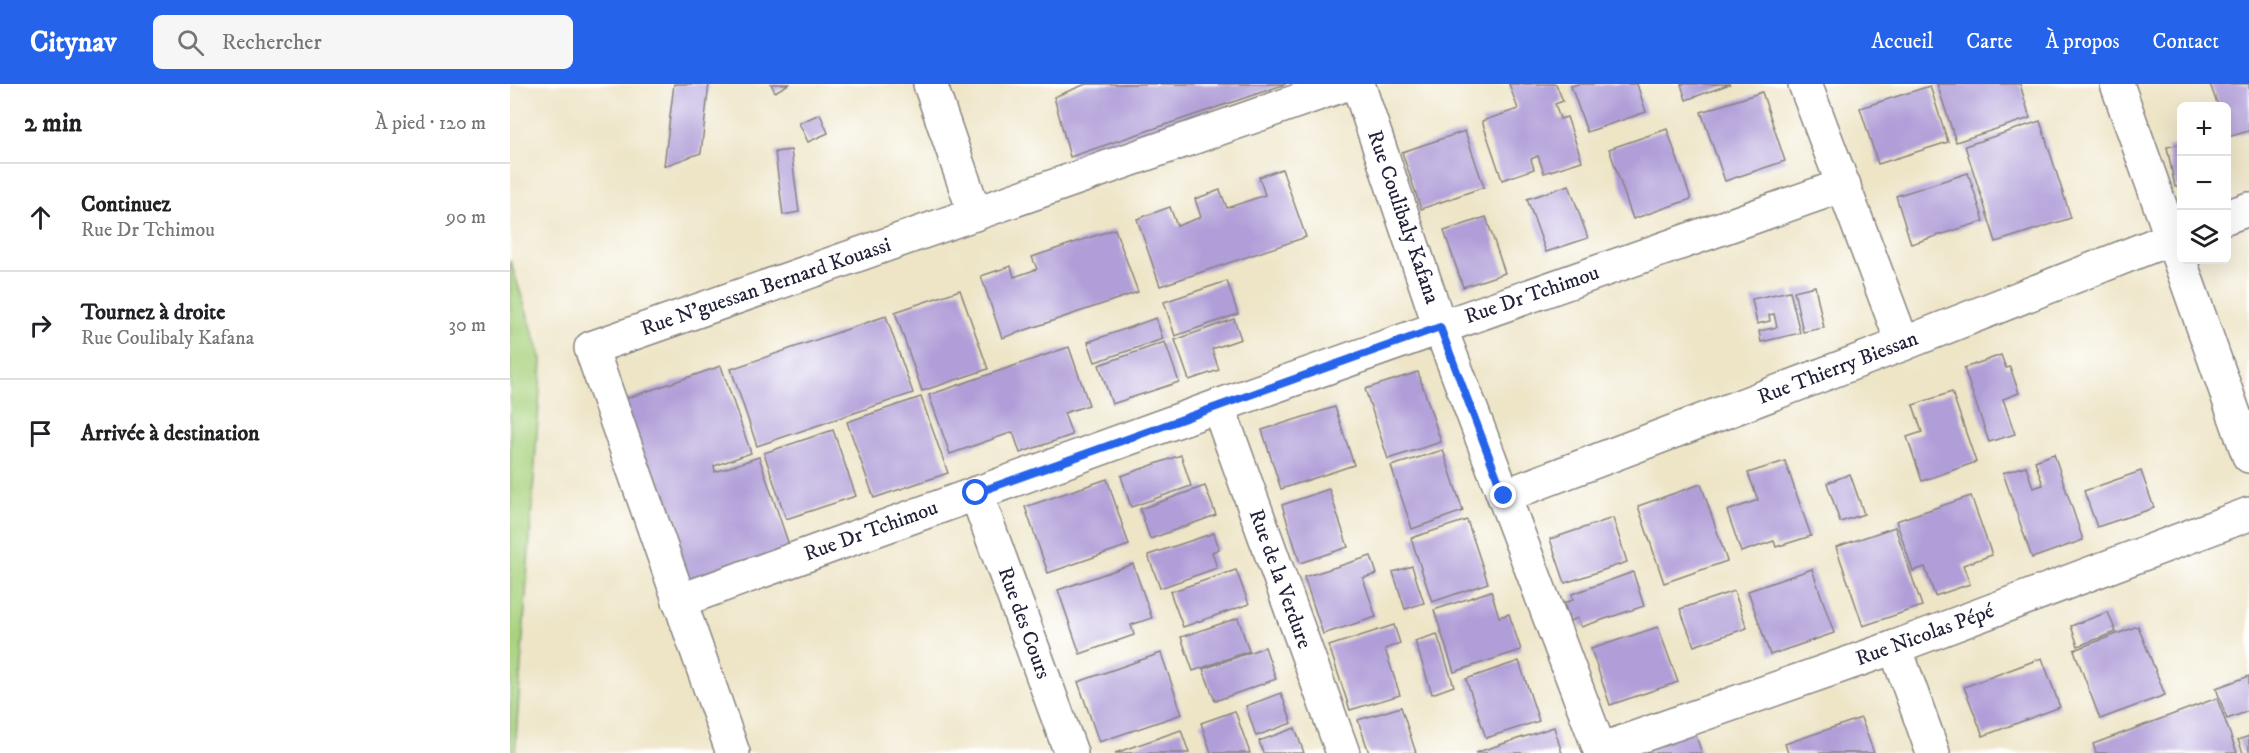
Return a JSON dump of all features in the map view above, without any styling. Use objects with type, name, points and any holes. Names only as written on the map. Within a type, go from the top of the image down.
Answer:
[{"type":"street","points":[[930,84],[975,214]]},
{"type":"street","name":"Rue N'guessan Bernard Kouassi","points":[[733,753],[591,348],[1346,84]]},
{"type":"street","name":"Rue Coulibaly Kafana","points":[[1358,84],[1440,327],[1600,751]]},
{"type":"street","points":[[1805,84],[1903,344]]},
{"type":"street","points":[[2117,84],[2176,236],[2249,456]]},
{"type":"street","name":"Rue Dr Tchimou","points":[[680,601],[1218,406],[1844,185]]},
{"type":"street","points":[[2231,215],[2249,208]]},
{"type":"street","name":"Rue Thierry Biessan","points":[[1504,496],[1903,344],[2176,236]]},
{"type":"street","name":"Rue de la Verdure","points":[[1218,406],[1343,753]]},
{"type":"street","name":"Rue des Cours","points":[[976,493],[1071,753]]},
{"type":"street","name":"Rue Nicolas Pépé","points":[[1600,751],[1895,647],[2249,514]]},
{"type":"street","points":[[1895,647],[1932,753]]},
{"type":"green space","points":[[510,260],[542,360],[515,753],[510,753]]},
{"type":"building","points":[[674,84],[709,84],[701,153],[664,166]]},
{"type":"building","points":[[771,84],[789,84],[775,92]]},
{"type":"building","points":[[1086,84],[1286,84],[1070,157],[1054,97]]},
{"type":"building","points":[[1509,84],[1556,84],[1563,101],[1555,104],[1560,119],[1567,117],[1582,161],[1544,173],[1538,156],[1531,159],[1534,169],[1502,180],[1482,121],[1518,109]]},
{"type":"building","points":[[1637,84],[1646,112],[1587,132],[1571,86]]},
{"type":"building","points":[[1681,84],[1730,84],[1686,100]]},
{"type":"building","points":[[1937,84],[2020,84],[2030,118],[1956,142]]},
{"type":"building","points":[[2210,84],[2249,84],[2249,131],[2231,136],[2231,102],[2217,102]]},
{"type":"building","points":[[1930,86],[1948,142],[1878,164],[1860,108]]},
{"type":"building","points":[[1762,92],[1785,161],[1725,181],[1701,112]]},
{"type":"building","points":[[820,114],[828,133],[808,142],[799,123]]},
{"type":"building","points":[[2040,121],[2071,218],[1996,242],[1965,146]]},
{"type":"building","points":[[1667,129],[1691,199],[1633,219],[1609,149]]},
{"type":"building","points":[[1465,131],[1484,187],[1421,209],[1402,152]]},
{"type":"building","points":[[2177,145],[2177,187],[2175,187],[2167,147]]},
{"type":"building","points":[[791,150],[799,212],[783,215],[775,152]]},
{"type":"building","points":[[1282,169],[1306,237],[1160,286],[1137,219],[1170,207],[1177,226],[1201,217],[1195,199],[1220,190],[1227,208],[1265,195],[1259,177]]},
{"type":"building","points":[[1968,173],[1984,221],[1911,244],[1896,196]]},
{"type":"building","points":[[1569,185],[1588,238],[1546,252],[1527,199]]},
{"type":"building","points":[[1486,217],[1505,273],[1463,287],[1444,231]]},
{"type":"building","points":[[1115,229],[1138,292],[1002,338],[981,276],[1011,266],[1014,277],[1037,269],[1032,257]]},
{"type":"building","points":[[1227,281],[1238,314],[1175,336],[1164,302]]},
{"type":"building","points":[[1815,286],[1824,328],[1803,332],[1794,291]]},
{"type":"building","points":[[960,290],[988,369],[922,391],[895,312]]},
{"type":"building","points":[[1790,291],[1800,333],[1761,342],[1759,331],[1777,327],[1774,314],[1769,315],[1770,321],[1757,324],[1752,299]]},
{"type":"building","points":[[886,316],[913,393],[757,446],[731,369]]},
{"type":"building","points":[[1156,318],[1163,339],[1095,362],[1088,342]]},
{"type":"building","points":[[1234,319],[1241,339],[1212,349],[1219,370],[1189,380],[1175,340]]},
{"type":"building","points":[[1165,342],[1179,382],[1112,404],[1099,365]]},
{"type":"building","points":[[1069,347],[1089,405],[1064,413],[1072,435],[1020,453],[1013,432],[950,454],[929,395]]},
{"type":"building","points":[[2001,355],[2006,368],[2010,367],[2019,393],[2003,399],[2015,434],[1989,442],[1964,368]]},
{"type":"building","points":[[721,366],[751,453],[714,466],[715,472],[759,457],[791,551],[686,587],[622,400]]},
{"type":"building","points":[[1418,372],[1441,442],[1388,459],[1365,389]]},
{"type":"building","points":[[1952,392],[1976,462],[1922,481],[1907,437],[1922,432],[1913,405]]},
{"type":"building","points":[[921,397],[948,473],[874,498],[847,422]]},
{"type":"building","points":[[1335,407],[1354,465],[1281,489],[1262,430]]},
{"type":"building","points":[[833,430],[856,496],[786,519],[764,453]]},
{"type":"building","points":[[1443,450],[1463,511],[1412,529],[1391,466]]},
{"type":"building","points":[[2054,454],[2083,540],[2032,558],[2003,473],[2026,466],[2033,488],[2043,485],[2035,461]]},
{"type":"building","points":[[1181,455],[1191,486],[1131,507],[1121,476]]},
{"type":"building","points":[[1785,461],[1811,536],[1776,547],[1774,541],[1741,552],[1727,511],[1758,500],[1748,473]]},
{"type":"building","points":[[2141,471],[2154,508],[2097,527],[2084,491]]},
{"type":"building","points":[[1850,474],[1864,514],[1840,522],[1827,483]]},
{"type":"building","points":[[1107,479],[1129,545],[1048,573],[1025,507]]},
{"type":"building","points":[[1701,484],[1727,561],[1664,583],[1638,506]]},
{"type":"building","points":[[1205,486],[1216,515],[1150,539],[1140,509]]},
{"type":"building","points":[[1329,489],[1348,547],[1300,563],[1282,505]]},
{"type":"building","points":[[1971,496],[1992,555],[1963,565],[1970,584],[1935,596],[1925,567],[1913,571],[1896,521]]},
{"type":"building","points":[[1613,518],[1627,562],[1565,583],[1550,539]]},
{"type":"building","points":[[1467,520],[1488,583],[1432,602],[1411,538]]},
{"type":"building","points":[[1895,527],[1922,606],[1863,626],[1836,547]]},
{"type":"building","points":[[1214,533],[1219,549],[1212,552],[1217,568],[1160,588],[1148,555]]},
{"type":"building","points":[[1371,556],[1377,574],[1363,578],[1376,617],[1323,634],[1304,577]]},
{"type":"building","points":[[1133,564],[1152,618],[1131,625],[1134,635],[1080,654],[1058,590]]},
{"type":"building","points":[[1412,566],[1424,603],[1405,609],[1393,572]]},
{"type":"building","points":[[1812,569],[1834,633],[1770,655],[1748,591]]},
{"type":"building","points":[[1236,570],[1249,604],[1183,627],[1170,592]]},
{"type":"building","points":[[1633,572],[1644,606],[1581,627],[1578,618],[1570,621],[1564,603],[1573,600],[1572,594]]},
{"type":"building","points":[[1491,591],[1499,617],[1509,614],[1521,650],[1454,672],[1434,610]]},
{"type":"building","points":[[1734,591],[1747,628],[1694,646],[1680,609]]},
{"type":"building","points":[[2108,612],[2116,632],[2078,646],[2071,626]]},
{"type":"building","points":[[1238,618],[1249,651],[1193,671],[1181,637]]},
{"type":"building","points":[[1394,625],[1400,643],[1385,649],[1400,695],[1350,710],[1329,646]]},
{"type":"building","points":[[2138,626],[2165,695],[2100,719],[2074,650]]},
{"type":"building","points":[[1658,627],[1678,682],[1610,705],[1591,649]]},
{"type":"building","points":[[1437,634],[1454,686],[1432,694],[1415,641]]},
{"type":"building","points":[[1265,647],[1276,679],[1215,701],[1203,669]]},
{"type":"building","points":[[1161,653],[1182,714],[1099,742],[1078,682]]},
{"type":"building","points":[[2042,658],[2060,707],[1983,736],[1964,687]]},
{"type":"building","points":[[1519,661],[1539,721],[1486,738],[1466,679]]},
{"type":"building","points":[[2249,676],[2249,711],[2227,719],[2216,688]]},
{"type":"building","points":[[1281,693],[1292,723],[1256,736],[1246,706]]},
{"type":"building","points":[[2217,698],[2237,753],[2096,753],[2093,744]]},
{"type":"building","points":[[1401,707],[1416,753],[1369,753],[1358,720]]},
{"type":"building","points":[[1235,711],[1250,753],[1211,753],[1201,723]]},
{"type":"building","points":[[1861,718],[1874,753],[1788,753],[1785,744]]},
{"type":"building","points":[[1554,727],[1562,753],[1475,753]]},
{"type":"building","points":[[1295,728],[1304,753],[1263,753],[1259,741]]},
{"type":"building","points":[[1693,728],[1702,753],[1645,753],[1643,746]]},
{"type":"building","points":[[1181,730],[1189,753],[1115,753]]},
{"type":"building","points":[[2249,736],[2249,753],[2243,753],[2238,740]]},
{"type":"route","points":[[976,493],[1440,327],[1504,496]]}]
